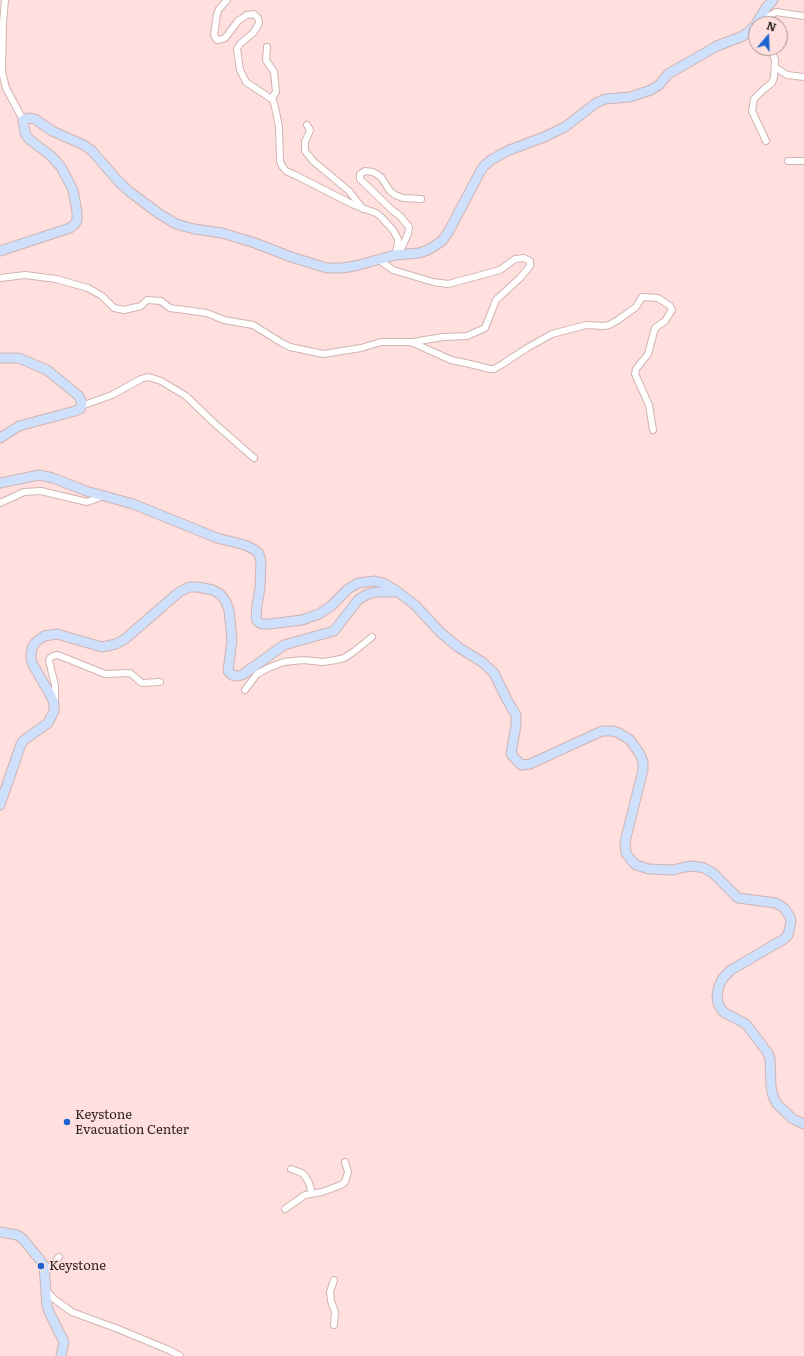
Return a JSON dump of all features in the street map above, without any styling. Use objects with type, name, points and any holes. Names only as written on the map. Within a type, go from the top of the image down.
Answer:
[{"type":"street","points":[[0,251],[70,228],[77,220],[73,190],[61,168],[51,156],[29,139],[25,133],[23,120],[6,88],[2,72],[5,0]]},
{"type":"street","points":[[227,0],[219,8],[215,38],[222,40],[238,21],[250,13],[257,15],[259,21],[253,34],[240,44],[237,49],[240,70],[246,82],[272,99],[276,107],[280,161],[282,166],[297,176],[354,205],[376,213],[394,230],[398,239],[397,254]]},
{"type":"street","points":[[761,16],[773,0]]},
{"type":"street","points":[[767,16],[776,12],[804,16]]},
{"type":"street","points":[[23,120],[28,118],[35,119],[52,132],[84,145],[92,151],[119,182],[130,192],[158,213],[176,224],[194,229],[222,233],[327,268],[343,268],[397,254],[428,250],[442,241],[449,231],[480,172],[491,160],[507,151],[544,138],[565,127],[596,103],[605,99],[630,97],[652,90],[660,84],[668,74],[717,46],[748,34]]},
{"type":"street","points":[[268,47],[266,60],[274,72],[276,92],[272,99]]},
{"type":"street","points":[[766,141],[752,111],[752,105],[758,94],[772,83],[775,67],[773,56]]},
{"type":"street","points":[[775,67],[788,75],[804,78]]},
{"type":"street","points":[[307,125],[310,130],[305,142],[305,151],[321,169],[349,191],[363,209]]},
{"type":"street","points":[[788,161],[804,162]]},
{"type":"street","points":[[397,254],[408,234],[409,228],[400,216],[360,179],[360,174],[365,171],[373,172],[380,177],[390,192],[395,195],[402,198],[420,199]]},
{"type":"street","points":[[0,278],[25,276],[56,279],[88,288],[102,296],[114,308],[124,310],[138,307],[147,300],[161,301],[170,308],[207,313],[224,320],[253,325],[286,345],[323,354],[361,348],[381,342],[418,342],[443,337],[467,336],[485,328],[496,300],[520,278],[530,266],[530,261],[524,258],[515,259],[500,270],[448,284],[433,282],[393,270],[378,259]]},
{"type":"street","points":[[411,342],[451,360],[490,370],[552,334],[586,325],[609,325],[636,307],[642,297],[658,298],[670,306],[672,310],[665,321],[655,328],[648,354],[636,369],[635,374],[649,405],[653,430]]},
{"type":"street","points":[[0,358],[19,358],[46,370],[79,396],[82,406]]},
{"type":"street","points":[[0,438],[19,426],[75,411],[82,406],[112,395],[140,379],[147,377],[161,381],[186,396],[254,458]]},
{"type":"street","points":[[0,483],[39,475],[53,478],[86,491],[133,504],[218,538],[245,545],[259,554],[262,562],[256,618],[258,622],[262,624],[302,620],[319,614],[331,606],[348,589],[358,583],[375,581],[383,583],[415,605],[450,641],[482,662],[494,673],[506,698],[516,713],[517,720],[511,754],[521,765],[530,764],[602,731],[613,730],[630,740],[640,754],[643,762],[625,842],[626,853],[632,861],[636,864],[655,870],[673,870],[693,866],[704,868],[713,873],[735,896],[741,900],[776,903],[784,908],[790,917],[791,922],[788,935],[784,939],[731,970],[723,978],[717,995],[718,1003],[721,1009],[725,1013],[746,1024],[768,1053],[770,1059],[772,1091],[777,1104],[793,1120],[804,1124]]},
{"type":"street","points":[[0,503],[24,492],[41,491],[87,502],[104,496]]},
{"type":"street","points":[[55,707],[51,696],[31,659],[32,648],[39,639],[49,634],[56,634],[98,647],[106,647],[116,644],[124,639],[178,593],[189,587],[213,590],[221,595],[226,602],[229,610],[232,640],[228,671],[235,676],[242,675],[284,646],[334,631],[358,600],[366,595],[375,592],[398,592]]},
{"type":"street","points":[[242,675],[245,690],[257,674],[268,668],[284,662],[302,660],[323,662],[344,658],[372,637]]},
{"type":"street","points":[[0,805],[21,744],[24,740],[48,723],[55,707],[55,685],[49,661],[50,658],[58,655],[105,674],[130,673],[142,683],[160,682]]},
{"type":"street","points":[[286,1209],[300,1197],[322,1192],[345,1182],[348,1172],[345,1162]]},
{"type":"street","points":[[291,1169],[297,1170],[305,1176],[312,1194]]},
{"type":"street","points":[[0,1232],[17,1235],[22,1238],[44,1265],[46,1298],[50,1314],[64,1342],[61,1356]]},
{"type":"street","points":[[41,1260],[59,1257],[45,1273]]},
{"type":"street","points":[[334,1280],[330,1292],[331,1301],[335,1312],[334,1325]]},
{"type":"street","points":[[46,1290],[54,1299],[72,1312],[162,1347],[180,1356]]},
{"type":"place","name":"Keystone Evacuation Center","points":[[67,1122]]},
{"type":"place","name":"Keystone","points":[[41,1266]]}]
